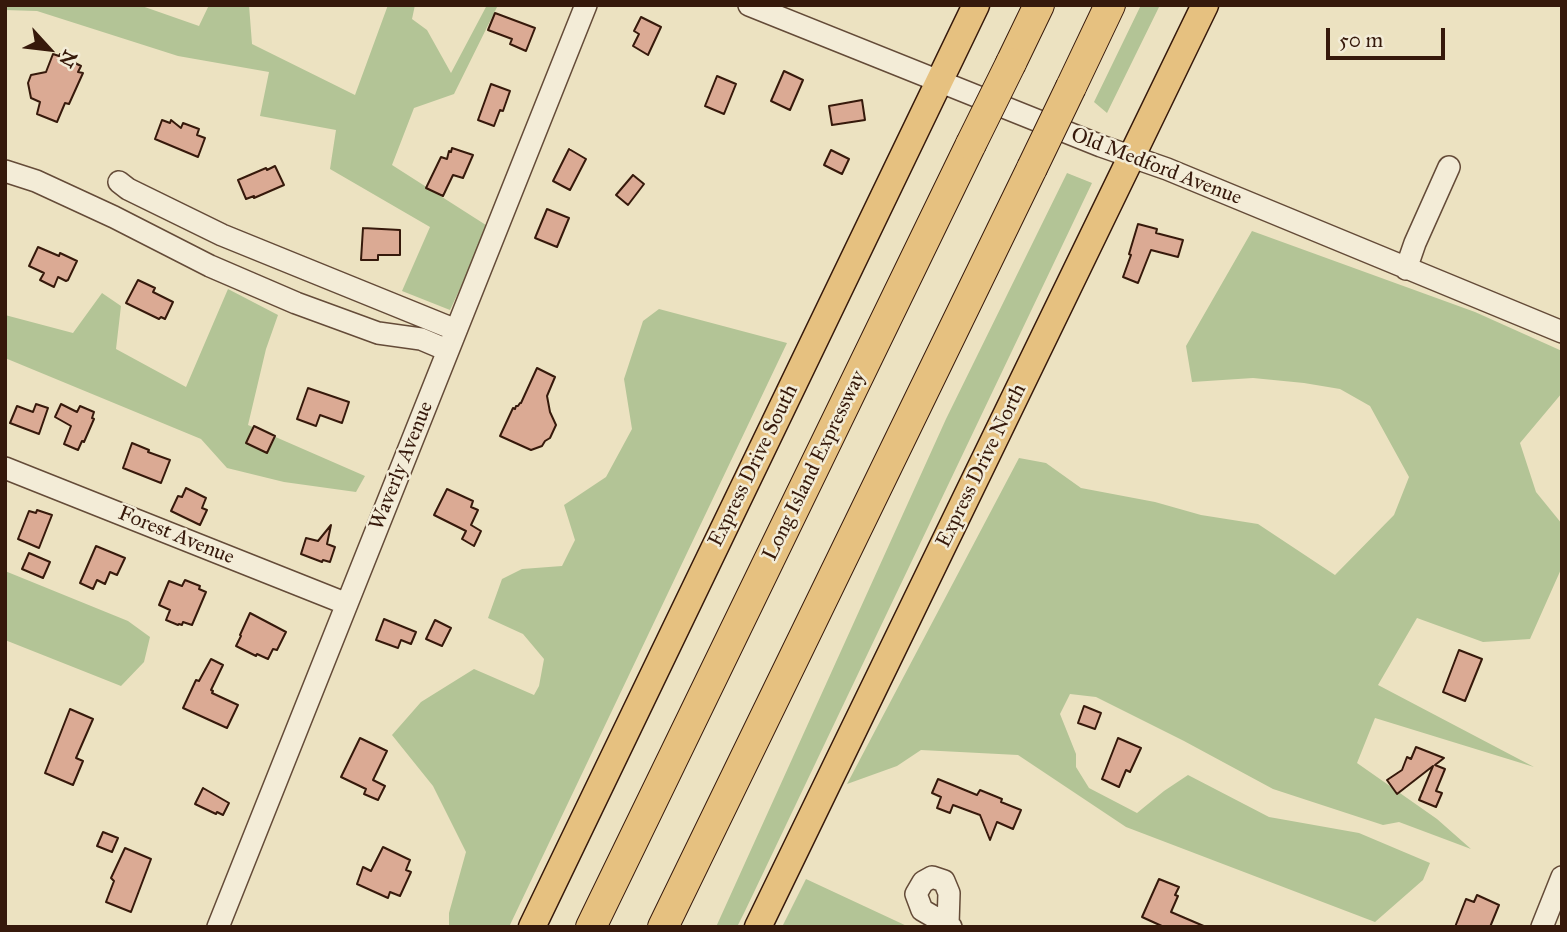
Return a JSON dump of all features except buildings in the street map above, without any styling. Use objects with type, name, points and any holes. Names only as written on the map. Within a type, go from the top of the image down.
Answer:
[{"type":"highway","name":"Long Island Expressway","points":[[591,927],[1039,5]]},
{"type":"highway","points":[[663,927],[1110,5]]},
{"type":"main road","name":"Express Drive South","points":[[532,927],[976,5]]},
{"type":"main road","name":"Express Drive North","points":[[758,927],[1205,5]]},
{"type":"street","name":"Waverly Avenue","points":[[218,927],[586,5]]},
{"type":"street","name":"Old Medford Avenue","points":[[749,5],[1101,146],[1167,169],[1562,332]]},
{"type":"street","points":[[1406,269],[1449,167]]},
{"type":"street","points":[[5,171],[36,181],[210,266],[296,303],[378,333],[421,339],[447,350]]},
{"type":"street","points":[[119,182],[128,189],[222,235],[456,330]]},
{"type":"street","name":"Forest Avenue","points":[[5,468],[347,604]]},
{"type":"street","points":[[1542,927],[1562,877]]},
{"type":"green space","points":[[5,5],[139,5],[199,26],[209,5],[249,5],[252,44],[355,95],[388,5],[415,5],[412,19],[427,30],[451,73],[487,5],[498,5],[454,94],[414,108],[392,165],[489,227],[450,310],[402,291],[430,227],[330,169],[336,130],[260,116],[269,72],[178,56],[37,11],[5,10]]},
{"type":"green space","points":[[1141,5],[1160,5],[1107,113],[1094,102]]},
{"type":"green space","points":[[1067,173],[1092,183],[737,927],[716,927],[946,419]]},
{"type":"green space","points":[[1252,231],[1475,312],[1562,351],[1562,393],[1520,443],[1536,492],[1562,524],[1562,567],[1530,639],[1483,642],[1417,618],[1378,685],[1534,767],[1375,718],[1357,763],[1437,819],[1471,849],[1399,822],[1383,825],[1273,789],[1096,697],[1070,694],[1060,714],[1076,754],[1076,767],[1089,788],[1137,813],[1188,775],[1269,817],[1359,833],[1430,863],[1423,880],[1375,922],[1126,827],[1018,755],[921,750],[897,766],[847,784],[1019,458],[1046,463],[1081,488],[1155,502],[1201,515],[1258,524],[1335,575],[1394,515],[1409,477],[1370,406],[1340,389],[1304,383],[1253,378],[1192,382],[1186,346]]},
{"type":"green space","points":[[228,289],[278,315],[266,349],[248,425],[365,476],[356,492],[284,482],[227,468],[201,439],[5,358],[5,315],[73,333],[102,293],[121,306],[116,349],[186,387]]},
{"type":"green space","points":[[659,309],[787,343],[509,927],[449,927],[449,913],[466,852],[433,786],[392,735],[421,702],[474,669],[534,695],[539,686],[544,659],[523,634],[488,618],[502,579],[522,569],[562,566],[575,540],[564,505],[606,477],[632,429],[624,379],[643,321]]},
{"type":"green space","points":[[5,571],[128,621],[150,637],[144,662],[121,686],[5,640]]},
{"type":"green space","points":[[806,879],[909,927],[782,927]]}]
